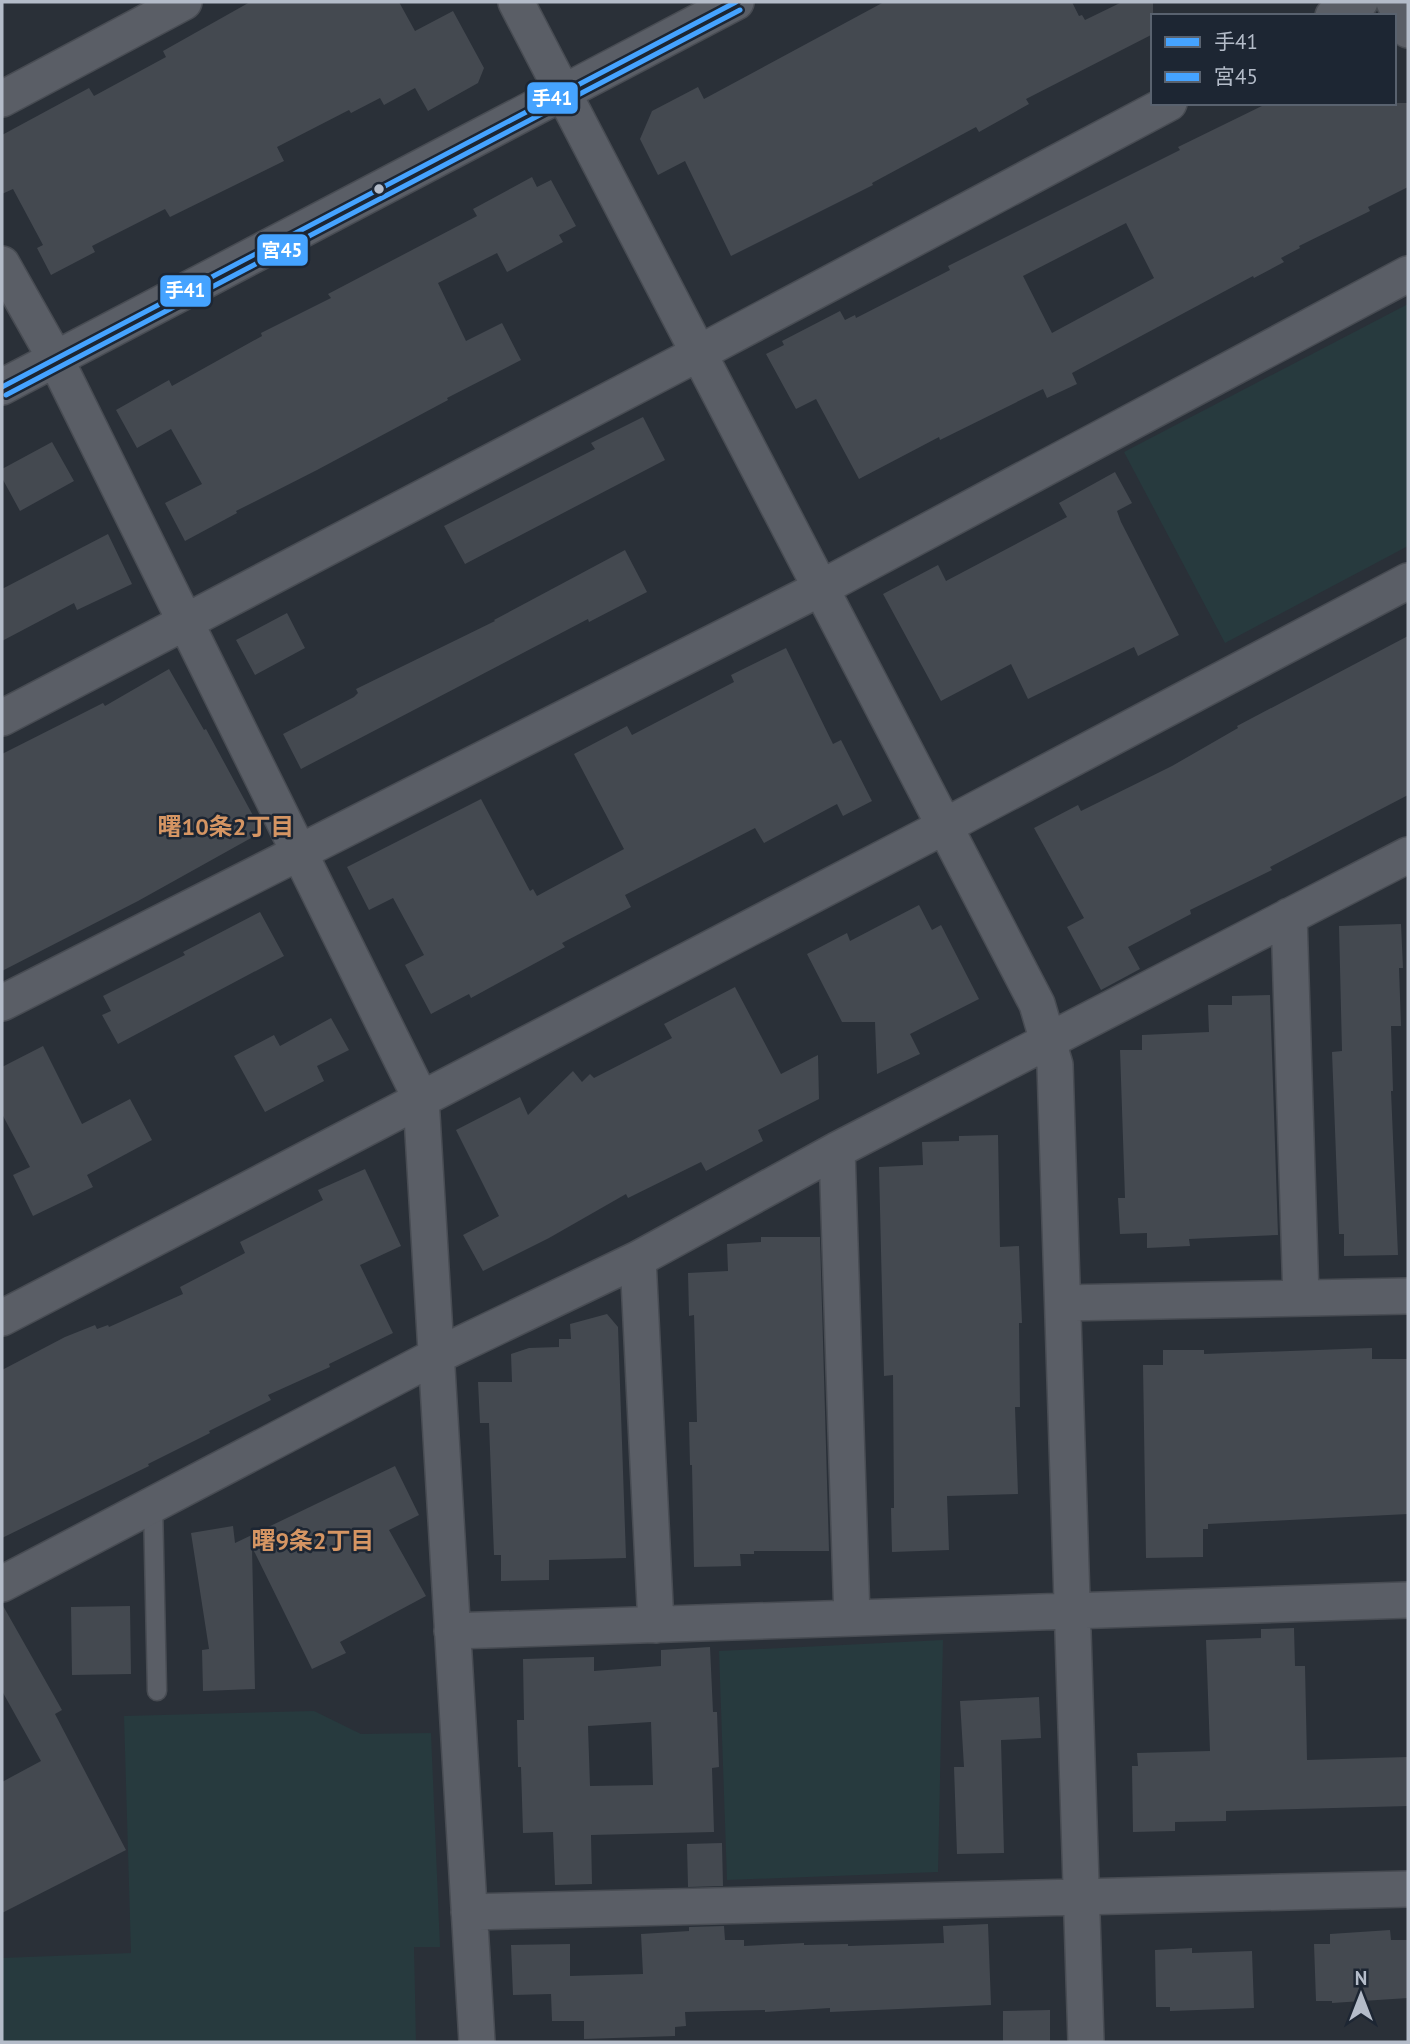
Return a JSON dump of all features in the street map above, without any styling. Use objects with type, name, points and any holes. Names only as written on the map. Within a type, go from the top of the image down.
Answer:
[{"type":"street","points":[[2,99],[184,2]]},
{"type":"street","points":[[516,2],[1037,1004],[1049,1042],[1055,1065],[1086,2042]]},
{"type":"street","points":[[2,387],[736,2]]},
{"type":"street","points":[[1338,14],[1360,2]]},
{"type":"street","points":[[1394,2],[1408,30]]},
{"type":"street","points":[[2,718],[1165,105]]},
{"type":"street","points":[[2,264],[55,358],[421,1099],[477,2042]]},
{"type":"street","points":[[2,1003],[821,588],[1408,274]]},
{"type":"street","points":[[2,1318],[945,827],[1408,581]]},
{"type":"street","points":[[2,1584],[436,1356],[638,1258],[837,1150],[1408,855]]},
{"type":"street","points":[[1289,916],[1301,1298]]},
{"type":"street","points":[[837,1150],[852,1618]]},
{"type":"street","points":[[638,1258],[656,1625]]},
{"type":"street","points":[[1063,1303],[1408,1296]]},
{"type":"street","points":[[452,1631],[1408,1600]]},
{"type":"street","points":[[469,1912],[1408,1889]]},
{"type":"lane","points":[[153,1505],[158,1690]]},
{"type":"green space","points":[[1408,304],[1408,546],[1225,643],[1124,452]]},
{"type":"green space","points":[[943,1640],[938,1872],[727,1880],[719,1651]]},
{"type":"green space","points":[[314,1711],[361,1734],[431,1733],[440,1947],[414,1947],[416,2042],[2,2042],[2,1958],[131,1953],[124,1716]]},
{"type":"building","points":[[250,2],[399,2],[415,31],[453,11],[484,68],[478,83],[428,111],[415,88],[384,105],[380,98],[351,113],[349,110],[277,147],[284,161],[170,217],[165,209],[92,246],[95,252],[51,275],[37,248],[43,245],[13,189],[2,194],[2,135],[89,88],[94,96],[166,57],[163,51]]},
{"type":"building","points":[[884,2],[1072,2],[1079,16],[1082,15],[1085,20],[1122,2],[1153,2],[1151,35],[1026,99],[1029,104],[979,132],[976,127],[872,183],[873,185],[731,256],[685,161],[658,175],[640,139],[652,111],[698,87],[704,99]]},
{"type":"building","points":[[1408,103],[1408,187],[1368,207],[1370,211],[1299,246],[1300,248],[1281,258],[1284,262],[1072,373],[1077,384],[1047,398],[1043,389],[940,440],[939,437],[859,479],[816,399],[796,409],[766,354],[784,345],[782,341],[840,311],[845,320],[855,315],[856,318],[950,270],[948,266],[1180,150],[1178,147],[1264,105]],"holes":[[[1126,223],[1154,278],[1052,333],[1023,276]]]},
{"type":"building","points":[[532,177],[537,187],[551,180],[576,226],[559,235],[563,242],[507,272],[497,253],[438,283],[466,341],[502,323],[521,360],[236,511],[237,513],[185,541],[165,503],[202,484],[171,429],[137,448],[116,410],[169,380],[172,386],[262,336],[261,333],[331,298],[328,294],[477,216],[473,209]]},
{"type":"building","points":[[643,417],[665,460],[465,564],[444,526],[595,449],[591,443]]},
{"type":"building","points":[[52,442],[74,481],[20,511],[2,478],[2,469]]},
{"type":"building","points":[[1115,472],[1132,503],[1117,511],[1121,522],[1179,635],[1138,656],[1134,647],[1028,699],[1011,664],[941,701],[883,594],[938,565],[946,581],[1067,517],[1059,503]]},
{"type":"building","points":[[108,534],[132,584],[77,610],[74,603],[2,641],[2,589]]},
{"type":"building","points":[[625,550],[647,592],[589,622],[588,619],[301,769],[283,734],[354,697],[358,693],[356,689],[495,621]]},
{"type":"building","points":[[287,613],[305,648],[255,675],[236,640]]},
{"type":"building","points":[[1408,636],[1408,795],[1270,867],[1272,870],[1190,910],[1191,914],[1128,947],[1140,969],[1101,990],[1067,927],[1084,918],[1034,828],[1078,805],[1081,811],[1172,766],[1238,728],[1237,726]]},
{"type":"building","points":[[786,648],[833,744],[841,740],[872,801],[843,816],[837,804],[764,843],[755,828],[625,895],[631,907],[562,943],[565,947],[471,998],[469,994],[431,1014],[405,965],[424,955],[393,898],[369,910],[347,867],[481,799],[530,891],[533,889],[537,896],[624,849],[574,754],[627,726],[632,735],[734,682],[731,675]]},
{"type":"building","points":[[169,669],[204,730],[206,729],[262,832],[138,901],[2,971],[2,754],[103,703],[105,706]]},
{"type":"building","points":[[919,905],[932,930],[941,925],[979,999],[910,1034],[920,1054],[877,1074],[875,1022],[842,1022],[807,954],[847,933],[850,941]]},
{"type":"building","points":[[260,912],[284,956],[118,1044],[102,1015],[111,1011],[103,996],[185,955],[183,952]]},
{"type":"building","points":[[1401,924],[1401,1026],[1391,1026],[1398,1255],[1344,1256],[1344,1234],[1339,1234],[1332,1052],[1342,1051],[1339,926]]},
{"type":"building","points":[[735,987],[781,1074],[818,1055],[819,1099],[758,1130],[763,1141],[706,1171],[701,1162],[628,1198],[626,1194],[549,1238],[483,1271],[463,1235],[499,1216],[456,1130],[520,1097],[528,1115],[573,1071],[582,1082],[590,1074],[594,1078],[672,1038],[664,1024]]},
{"type":"building","points":[[1270,995],[1278,1235],[1189,1239],[1190,1246],[1147,1248],[1147,1233],[1120,1234],[1118,1198],[1125,1198],[1120,1050],[1142,1050],[1142,1035],[1209,1032],[1208,1005],[1232,1005],[1232,996]]},
{"type":"building","points":[[331,1018],[349,1050],[317,1066],[324,1081],[265,1112],[234,1056],[274,1035],[280,1046]]},
{"type":"building","points":[[43,1046],[82,1124],[130,1099],[152,1140],[87,1175],[93,1187],[33,1216],[13,1175],[30,1167],[2,1114],[2,1067]]},
{"type":"building","points":[[998,1135],[1000,1247],[1019,1246],[1022,1323],[1019,1323],[1020,1407],[1015,1407],[1018,1494],[947,1496],[949,1550],[892,1552],[893,1375],[884,1376],[879,1167],[923,1165],[922,1142],[959,1141],[959,1136]]},
{"type":"building","points":[[365,1169],[401,1246],[360,1265],[393,1333],[329,1364],[330,1367],[268,1395],[271,1400],[148,1464],[149,1466],[2,1538],[2,1370],[65,1337],[95,1325],[97,1329],[108,1325],[109,1327],[183,1294],[180,1287],[245,1253],[240,1242],[323,1200],[318,1190]]},
{"type":"building","points":[[761,1237],[820,1237],[829,1551],[754,1551],[754,1554],[740,1554],[741,1566],[694,1567],[689,1422],[697,1422],[694,1315],[689,1316],[688,1273],[728,1271],[727,1244],[761,1242]]},
{"type":"building","points":[[607,1314],[618,1327],[626,1558],[549,1560],[549,1580],[501,1581],[501,1555],[494,1555],[489,1423],[480,1423],[478,1382],[512,1382],[511,1354],[529,1348],[559,1347],[559,1339],[571,1339],[570,1324]]},
{"type":"building","points":[[1372,1348],[1372,1359],[1408,1359],[1408,1514],[1208,1524],[1208,1529],[1203,1529],[1203,1557],[1146,1558],[1143,1365],[1163,1365],[1163,1350],[1204,1350],[1204,1354]]},
{"type":"building","points":[[395,1466],[419,1515],[389,1530],[426,1596],[340,1642],[346,1653],[312,1669],[252,1547],[255,1689],[203,1691],[202,1650],[209,1649],[191,1533],[233,1526],[235,1543]]},
{"type":"building","points":[[2,1604],[62,1710],[55,1714],[126,1850],[2,1913],[2,1782],[41,1761],[2,1691]]},
{"type":"building","points":[[130,1606],[131,1674],[72,1675],[71,1607]]},
{"type":"building","points":[[1294,1628],[1295,1666],[1305,1666],[1307,1760],[1408,1757],[1408,1806],[1226,1811],[1226,1821],[1175,1822],[1175,1831],[1133,1832],[1132,1766],[1138,1766],[1137,1753],[1210,1751],[1206,1640],[1261,1638],[1261,1629]]},
{"type":"building","points":[[710,1647],[713,1712],[717,1712],[719,1767],[712,1768],[714,1832],[591,1835],[592,1884],[555,1885],[553,1832],[523,1833],[517,1720],[524,1720],[523,1659],[594,1657],[594,1671],[661,1666],[661,1650]],"holes":[[[651,1722],[653,1785],[590,1786],[588,1726]]]},
{"type":"building","points":[[1039,1697],[1041,1738],[1001,1740],[1004,1853],[957,1854],[954,1767],[964,1767],[960,1701]]},
{"type":"building","points":[[722,1843],[723,1886],[688,1887],[687,1844]]},
{"type":"building","points":[[988,1924],[991,2005],[830,2012],[830,2008],[765,2012],[685,2012],[686,2026],[675,2027],[675,2036],[584,2039],[584,2021],[552,2021],[551,1994],[513,1995],[511,1945],[570,1944],[570,1976],[643,1974],[641,1934],[689,1931],[689,1927],[724,1926],[725,1940],[744,1940],[744,1946],[804,1943],[848,1946],[944,1943],[943,1926]]},
{"type":"building","points":[[1390,1930],[1391,1940],[1407,1940],[1408,1998],[1332,2003],[1316,2001],[1314,1944],[1330,1944],[1330,1934]]},
{"type":"building","points":[[1192,1948],[1192,1953],[1252,1951],[1254,2008],[1170,2011],[1170,2007],[1156,2007],[1155,1950]]},
{"type":"building","points":[[1050,2010],[1050,2042],[1003,2042],[1003,2011]]},
{"type":"transit line","name":"手41","points":[[2,387],[736,2]]},
{"type":"transit line","name":"宮45","points":[[6,395],[740,10]]},
{"type":"district","name":"曙10条2丁目","points":[[226,826]]},
{"type":"district","name":"曙9条2丁目","points":[[313,1540]]}]
